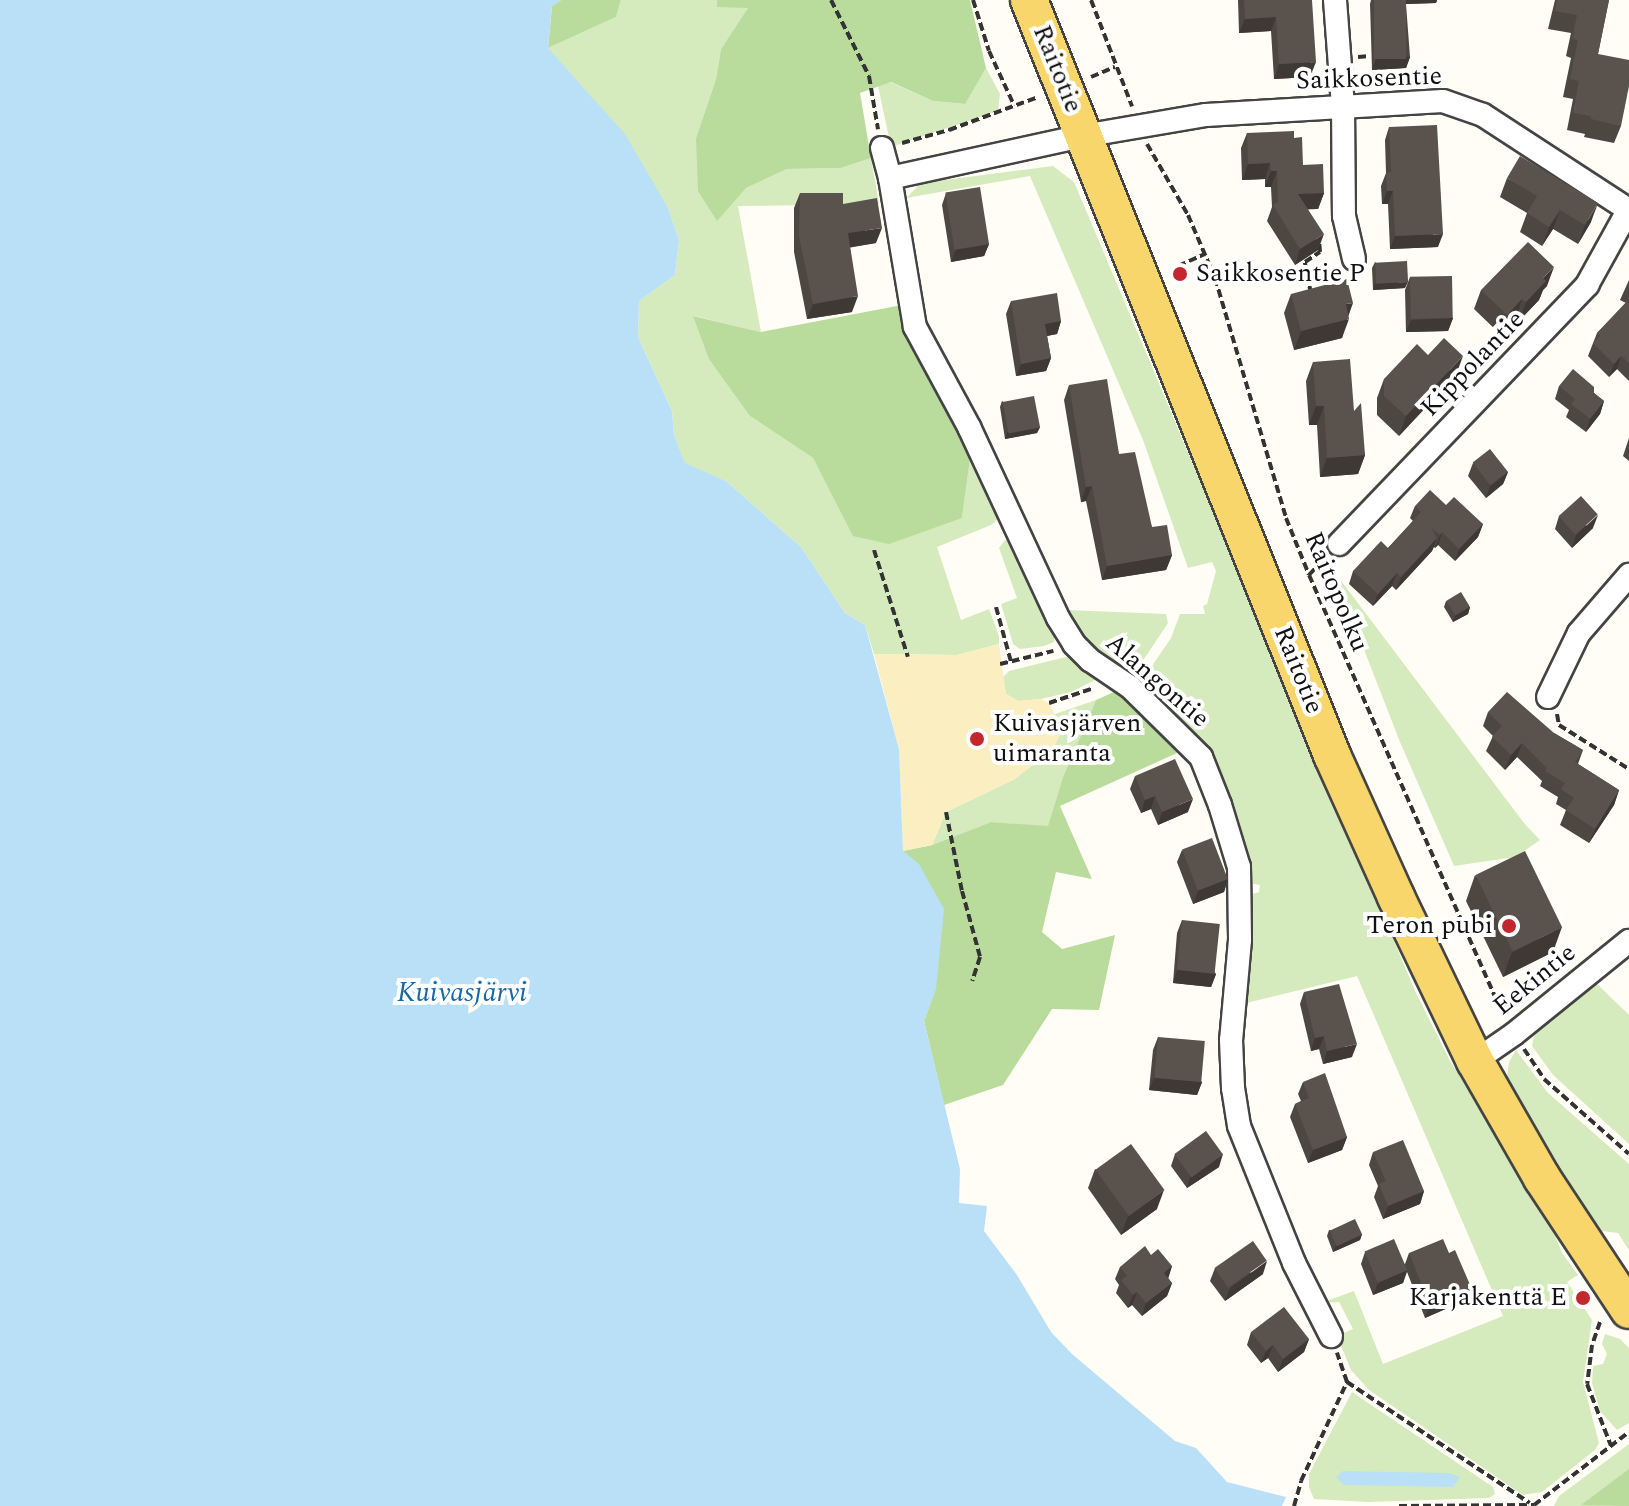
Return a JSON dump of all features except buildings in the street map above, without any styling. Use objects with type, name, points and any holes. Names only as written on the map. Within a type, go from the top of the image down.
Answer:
[{"type":"main road","name":"Raitotie","points":[[1029,0],[1332,755],[1475,1061],[1542,1178],[1615,1316]]},
{"type":"street","points":[[1335,0],[1343,106],[1344,216],[1354,259]]},
{"type":"street","name":"Saikkosentie","points":[[1083,136],[1206,115],[1443,101],[1459,104],[1483,115],[1629,210]]},
{"type":"street","points":[[890,178],[1083,136]]},
{"type":"street","name":"Alangontie","points":[[882,148],[890,178],[915,327],[969,427],[1058,618],[1074,644],[1173,727],[1201,757],[1220,805],[1239,867],[1240,940],[1231,1040],[1233,1088],[1239,1126],[1294,1263],[1331,1336]]},
{"type":"street","name":"Kippolantie","points":[[1339,544],[1587,285],[1629,210]]},
{"type":"street","points":[[1548,697],[1579,633],[1629,575]]},
{"type":"street","name":"Eekintie","points":[[1475,1061],[1514,1034],[1629,941]]},
{"type":"path","points":[[831,0],[869,76],[882,148],[949,130],[1115,67]]},
{"type":"path","points":[[973,0],[989,51],[1014,105]]},
{"type":"path","name":"Raitopolku","points":[[1091,0],[1152,158],[1188,215],[1205,254],[1231,329],[1286,518],[1442,882],[1514,1034],[1544,1079],[1629,1154]]},
{"type":"path","points":[[1313,305],[1305,262],[1320,252],[1319,238]]},
{"type":"path","points":[[1178,266],[1205,254]]},
{"type":"path","points":[[874,550],[908,657]]},
{"type":"path","points":[[996,607],[1011,662]]},
{"type":"path","points":[[1000,664],[1074,644]]},
{"type":"path","points":[[1049,703],[1118,679]]},
{"type":"path","points":[[1548,697],[1559,725],[1629,769]]},
{"type":"path","points":[[946,812],[980,957],[972,981]]},
{"type":"path","points":[[1611,1446],[1587,1384],[1592,1345],[1615,1316]]},
{"type":"path","points":[[1331,1336],[1347,1382],[1511,1494],[1535,1506]]},
{"type":"path","points":[[1294,1506],[1301,1481],[1347,1382]]},
{"type":"path","points":[[1399,1506],[1535,1506],[1629,1432]]},
{"type":"green space","points":[[561,0],[621,0],[616,17],[548,48],[552,6]]},
{"type":"green space","points":[[621,0],[717,0],[718,7],[749,7],[721,49],[716,79],[696,138],[746,188],[787,169],[841,168],[871,158],[879,204],[738,206],[761,332],[694,316],[750,416],[813,458],[854,536],[962,518],[970,459],[975,459],[999,512],[998,519],[991,525],[937,547],[961,620],[989,609],[999,644],[957,655],[874,654],[865,625],[845,613],[801,547],[726,481],[685,464],[674,435],[672,411],[638,337],[639,301],[675,275],[679,240],[668,208],[548,48],[616,17]]},
{"type":"green space","points":[[717,0],[970,0],[986,68],[965,104],[933,101],[891,82],[860,93],[871,158],[841,168],[787,169],[746,188],[717,221],[698,191],[696,138],[716,79],[721,49],[748,8],[717,7]]},
{"type":"green space","points":[[986,68],[1000,94],[998,111],[891,147],[878,86],[890,82],[933,101],[964,104]]},
{"type":"green space","points":[[1053,166],[1074,182],[1415,991],[1449,1059],[1548,1218],[1562,1253],[1578,1275],[1567,1282],[1592,1320],[1583,1382],[1599,1443],[1595,1450],[1542,1492],[1523,1495],[1369,1390],[1351,1370],[1337,1336],[1353,1329],[1339,1302],[1321,1303],[1354,1291],[1383,1364],[1503,1316],[1357,976],[1242,1004],[1249,895],[1259,892],[1260,885],[1249,883],[1205,755],[1191,732],[1141,682],[1171,638],[1180,614],[1205,614],[1203,606],[1207,604],[1216,571],[1212,562],[1188,568],[1143,440],[1030,176],[906,198],[921,183]]},
{"type":"green space","points":[[902,305],[909,339],[970,459],[962,518],[889,544],[853,536],[813,458],[750,416],[709,359],[693,316],[761,332]]},
{"type":"green space","points":[[1014,539],[1054,630],[1054,642],[1044,646],[1020,649],[1013,644],[1001,604],[1017,598],[999,548],[1005,540]]},
{"type":"green space","points":[[1333,570],[1540,840],[1515,857],[1454,866],[1400,742]]},
{"type":"green space","points":[[1067,610],[1166,614],[1168,623],[1140,665],[1125,673],[1093,650]]},
{"type":"green space","points":[[1070,656],[1097,679],[1071,692],[1041,699],[1018,701],[1006,694],[1002,678],[1009,671]]},
{"type":"green space","points":[[1114,692],[1152,718],[1177,753],[1060,806],[1092,879],[1056,872],[1042,932],[1062,949],[1115,935],[1099,1010],[1052,1009],[1003,1085],[944,1105],[924,1021],[936,988],[903,851],[932,845],[991,822],[1048,826],[1063,777],[1096,700]]},
{"type":"green space","points":[[1096,700],[1063,777],[1048,827],[991,822],[932,845],[946,812],[1015,779],[1062,729],[1055,714]]},
{"type":"green space","points":[[1594,981],[1629,1015],[1629,1144],[1553,1075],[1532,1046],[1534,1036]]},
{"type":"green space","points":[[1516,1050],[1547,1092],[1629,1164],[1629,1250],[1618,1233],[1602,1231],[1567,1191],[1506,1083],[1509,1062]]},
{"type":"green space","points":[[1605,1334],[1620,1339],[1629,1348],[1629,1423],[1617,1430],[1600,1411],[1592,1383],[1593,1366],[1603,1364],[1607,1354],[1602,1344]]},
{"type":"green space","points":[[1352,1392],[1493,1487],[1495,1494],[1489,1498],[1368,1502],[1314,1499],[1309,1487],[1309,1474]]},
{"type":"green space","points":[[1629,1444],[1629,1506],[1554,1506],[1559,1496]]},
{"type":"green space","points":[[1629,1469],[1629,1506],[1581,1505]]},
{"type":"sand","name":"Kuivasjärven uimaranta","points":[[999,644],[1006,694],[1018,701],[1041,699],[1049,703],[1062,729],[1054,749],[1015,779],[946,812],[932,845],[903,851],[899,749],[874,654],[957,655]]},
{"type":"water","name":"Kuivasjärvi","points":[[0,0],[561,0],[552,6],[548,48],[625,134],[668,208],[679,240],[675,275],[639,301],[638,337],[672,411],[674,435],[685,463],[726,481],[801,547],[845,613],[865,625],[899,749],[903,851],[919,864],[944,909],[936,989],[924,1021],[960,1169],[959,1203],[987,1206],[984,1231],[1017,1275],[1051,1332],[1072,1354],[1175,1441],[1196,1448],[1227,1482],[1286,1497],[1282,1506],[0,1506]]},
{"type":"water","points":[[1343,1471],[1449,1473],[1460,1477],[1453,1487],[1344,1485],[1336,1477]]},
{"type":"place","name":"Saikkosentie P","points":[[1180,274]]},
{"type":"place","name":"Kuivasjärven uimaranta","points":[[977,739]]},
{"type":"place","name":"Teron pubi","points":[[1509,926]]},
{"type":"place","name":"Karjakenttä E","points":[[1583,1298]]}]
